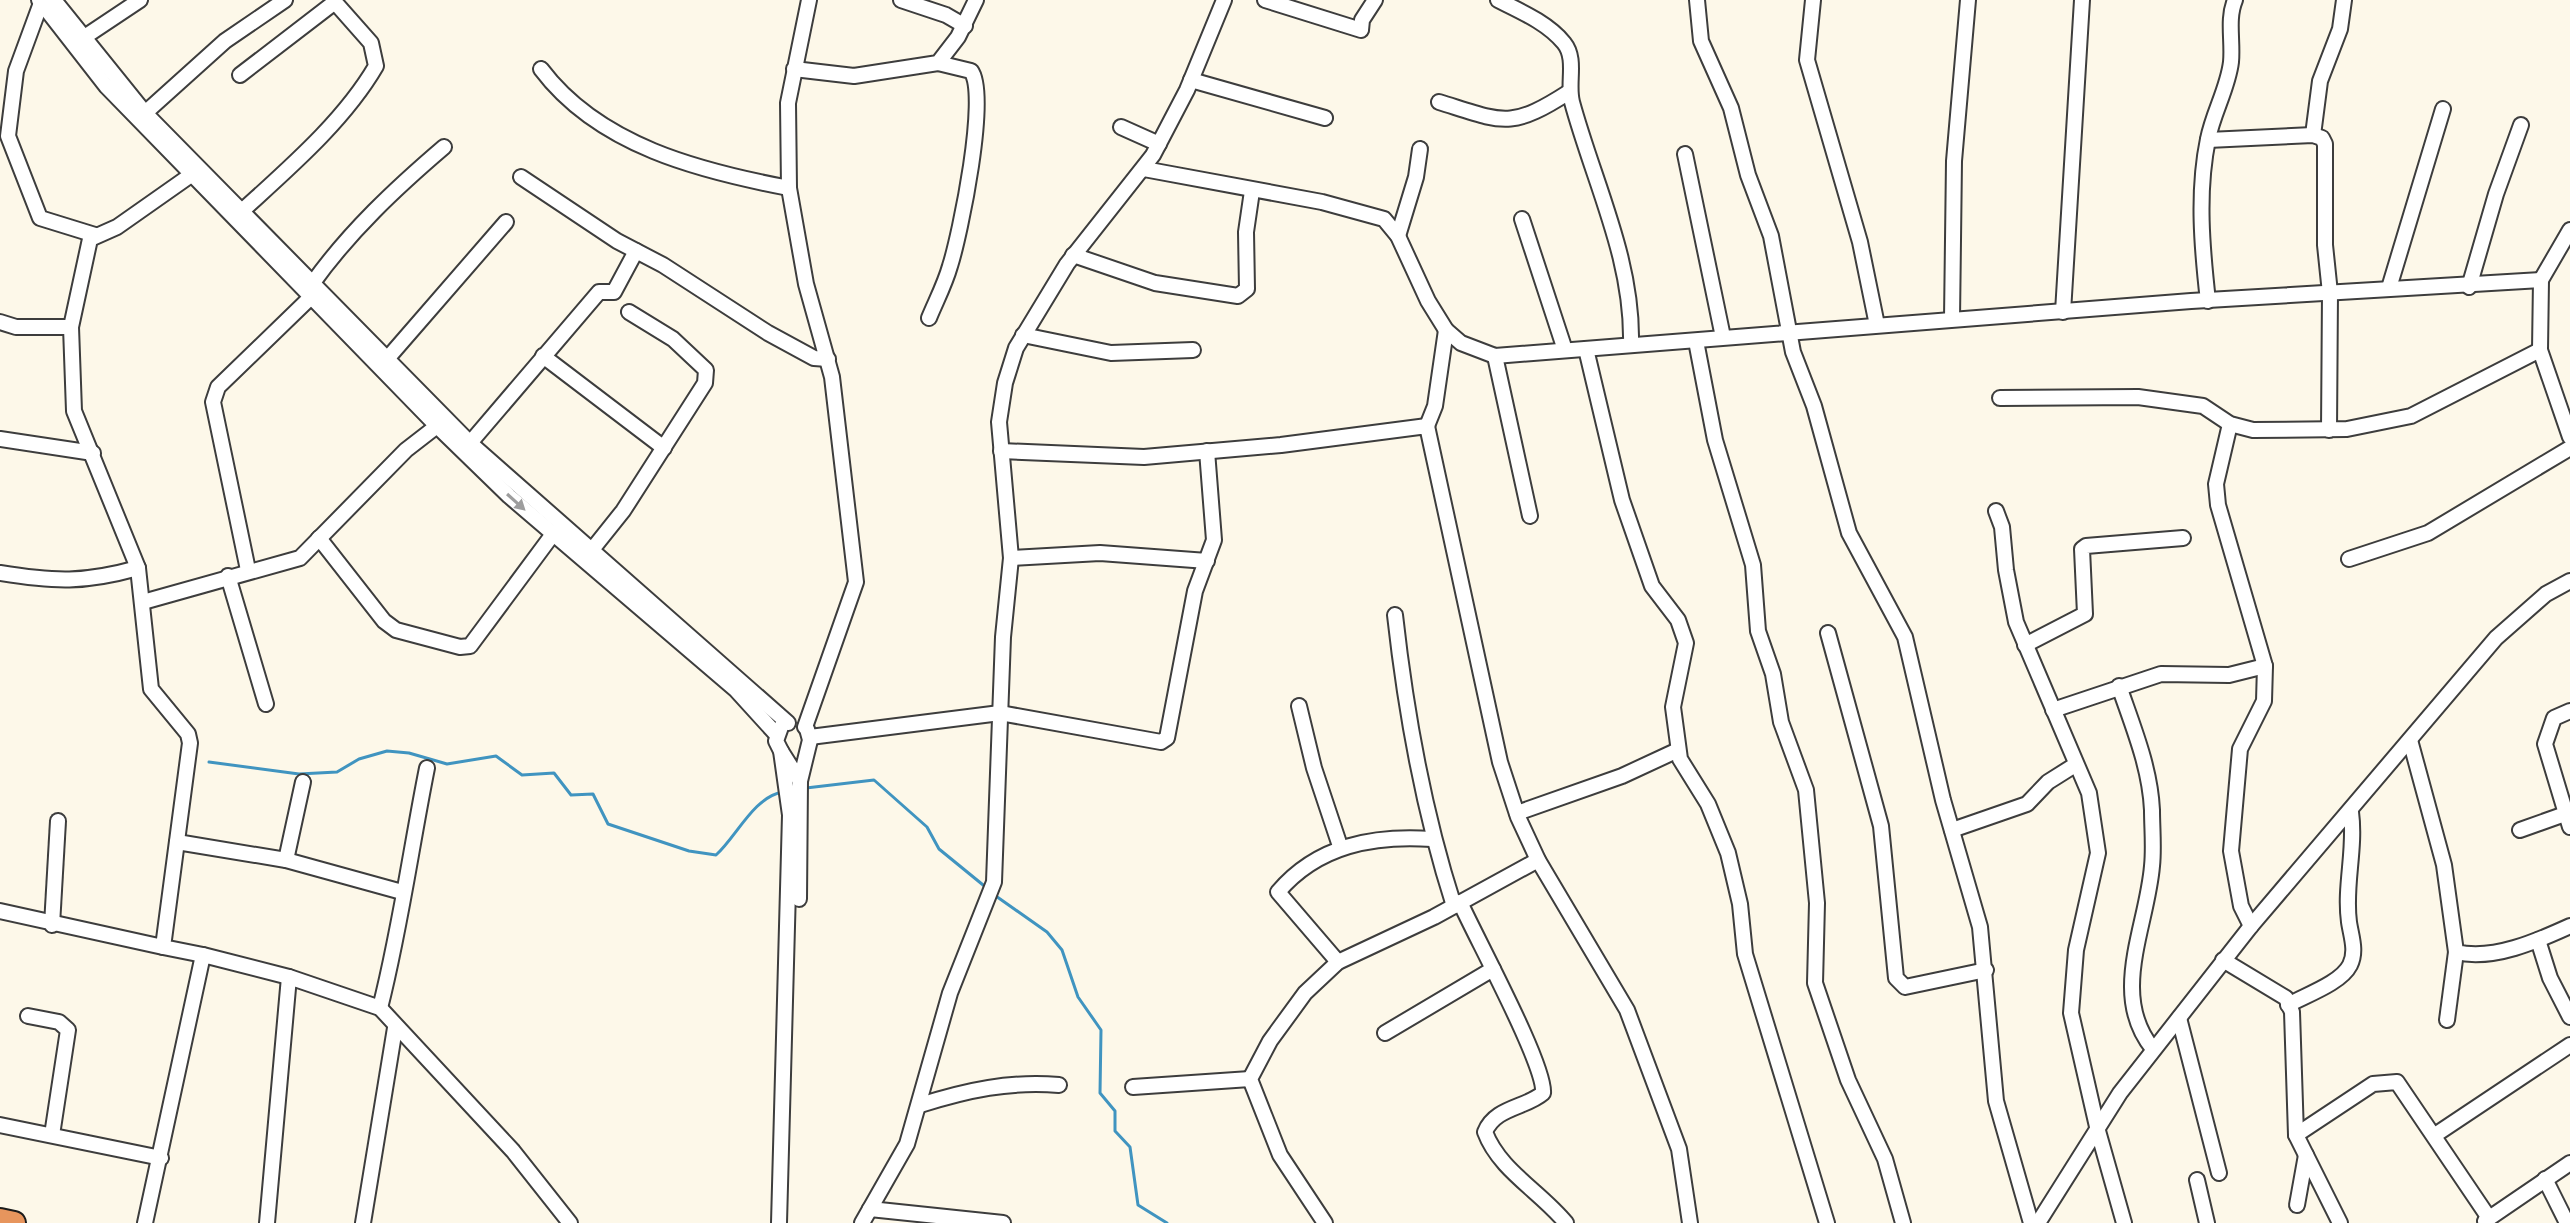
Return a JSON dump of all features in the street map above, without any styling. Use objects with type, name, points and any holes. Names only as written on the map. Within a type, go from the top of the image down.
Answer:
[{"type":"highway","points":[[0,1220],[14,1223]]},
{"type":"street","points":[[83,38],[140,0]]},
{"type":"street","points":[[145,113],[225,41],[285,0]]},
{"type":"street","points":[[901,0],[946,15],[965,26]]},
{"type":"street","points":[[938,63],[965,26],[976,0]]},
{"type":"street","points":[[862,1223],[907,1144],[950,993],[994,882],[1000,713],[1011,558],[999,422],[1005,383],[1023,335],[1073,255],[1130,180],[1144,169],[1159,144],[1191,80],[1224,0]]},
{"type":"street","points":[[1265,0],[1361,30],[1362,20],[1375,0]]},
{"type":"street","points":[[1498,0],[1535,19],[1565,44],[1571,57],[1569,92],[1620,245],[1632,313],[1631,344]]},
{"type":"street","points":[[1697,0],[1701,41],[1731,108],[1748,175],[1771,236],[1790,334],[1849,533],[1905,637],[1952,830],[1980,927],[1996,1101],[2031,1223]]},
{"type":"street","points":[[1813,0],[1807,60],[1860,242],[1877,325]]},
{"type":"street","points":[[1952,319],[1954,161],[1968,0]]},
{"type":"street","points":[[2063,312],[2082,0]]},
{"type":"street","points":[[2208,301],[2201,219],[2208,140],[2231,63],[2231,9],[2235,0]]},
{"type":"street","points":[[2313,135],[2320,81],[2340,29],[2344,0]]},
{"type":"street","points":[[45,1],[83,38],[145,113],[242,211],[437,426],[553,534],[736,690],[777,735],[795,787],[788,1223]]},
{"type":"street","points":[[45,1],[16,71],[4,135],[40,218],[95,235],[117,227],[191,175]]},
{"type":"street","points":[[45,1],[106,86],[191,175],[387,359],[470,443],[788,723],[808,732],[1000,713],[1161,742],[1167,738],[1195,591],[1214,540],[1207,451]]},
{"type":"street","points":[[240,75],[334,1],[371,43],[376,66],[352,99],[301,155],[242,211]]},
{"type":"street","points":[[779,1223],[795,787],[808,732],[856,582],[828,359],[806,284],[789,188],[788,103],[807,1]]},
{"type":"street","points":[[794,69],[854,76],[938,63],[971,71],[977,85],[973,163],[951,265],[929,318]]},
{"type":"street","points":[[541,69],[576,105],[652,151],[673,160],[789,188]]},
{"type":"street","points":[[1191,80],[1325,118]]},
{"type":"street","points":[[1439,102],[1504,121],[1538,112],[1569,92]]},
{"type":"street","points":[[2389,288],[2443,109]]},
{"type":"street","points":[[2469,287],[2496,194],[2521,125]]},
{"type":"street","points":[[1121,127],[1159,144]]},
{"type":"street","points":[[2208,140],[2313,135],[2322,138],[2325,144],[2325,245],[2330,293],[2329,430]]},
{"type":"street","points":[[248,570],[213,402],[218,387],[312,290],[331,257],[444,147]]},
{"type":"street","points":[[1398,236],[1416,177],[1420,149]]},
{"type":"street","points":[[1685,154],[1723,337]]},
{"type":"street","points":[[1144,169],[1322,202],[1384,219],[1398,236],[1428,301],[1446,330],[1461,343],[1495,356],[1952,319],[2541,280]]},
{"type":"street","points":[[521,177],[768,333],[814,358],[828,359]]},
{"type":"street","points":[[1073,255],[1155,283],[1238,296],[1247,289],[1246,232],[1252,191]]},
{"type":"street","points":[[1522,219],[1565,350]]},
{"type":"street","points":[[387,359],[506,222]]},
{"type":"street","points":[[2570,230],[2541,280],[2540,350],[2570,437]]},
{"type":"street","points":[[95,235],[86,254],[71,327],[74,411],[138,568],[151,689],[188,734],[190,743],[163,947]]},
{"type":"street","points":[[470,443],[599,292],[614,292],[636,251]]},
{"type":"street","points":[[591,551],[623,511],[702,391],[706,370],[673,339],[629,312]]},
{"type":"street","points":[[0,322],[16,327],[71,327]]},
{"type":"street","points":[[1446,330],[1435,406],[1427,426],[1500,762],[1517,813],[1538,860],[1627,1010],[1679,1149],[1690,1223]]},
{"type":"street","points":[[1023,335],[1111,353],[1193,350]]},
{"type":"street","points":[[1696,341],[1715,440],[1753,565],[1758,631],[1773,674],[1781,722],[1806,790],[1817,903],[1815,983],[1848,1080],[1885,1159],[1903,1223]]},
{"type":"street","points":[[1586,349],[1622,500],[1652,586],[1678,620],[1686,643],[1673,707],[1680,759],[1708,804],[1728,853],[1740,904],[1745,954],[1827,1223]]},
{"type":"street","points":[[2000,398],[2138,397],[2203,406],[2230,424],[2253,430],[2329,430],[2411,416],[2540,350]]},
{"type":"street","points":[[543,356],[664,448]]},
{"type":"street","points":[[1495,356],[1530,516]]},
{"type":"street","points":[[2230,424],[2216,484],[2218,505],[2265,666],[2264,701],[2240,749],[2231,851],[2241,906],[2251,926]]},
{"type":"street","points":[[143,602],[248,570],[300,558],[406,450],[437,426]]},
{"type":"street","points":[[1001,451],[1144,457],[1427,426]]},
{"type":"street","points":[[0,439],[93,453]]},
{"type":"street","points":[[2349,559],[2428,533],[2570,448]]},
{"type":"street","points":[[1996,511],[2002,527],[2011,602],[2025,645],[2089,793],[2098,853],[2076,950],[2071,1013],[2098,1131],[2124,1223]]},
{"type":"street","points":[[319,538],[384,621],[396,630],[460,647],[470,646],[476,639],[553,534]]},
{"type":"street","points":[[2025,645],[2085,614],[2082,549],[2086,546],[2183,538]]},
{"type":"street","points":[[1011,558],[1100,553],[1207,561]]},
{"type":"street","points":[[0,573],[57,581],[93,580],[138,568]]},
{"type":"street","points":[[228,576],[266,704]]},
{"type":"street","points":[[2038,1223],[2153,1049],[2251,926],[2496,638],[2546,594],[2568,587]]},
{"type":"street","points":[[1395,615],[1405,712],[1432,839],[1457,904],[1532,1050],[1544,1085],[1543,1093],[1535,1100],[1508,1109],[1489,1123],[1485,1132],[1492,1147],[1507,1164],[1566,1223]]},
{"type":"street","points":[[1828,633],[1878,813],[1896,978],[1905,987],[1986,970]]},
{"type":"street","points":[[2053,710],[2161,674],[2229,675],[2265,666]]},
{"type":"street","points":[[2119,686],[2147,769],[2152,807],[2152,866],[2132,978],[2138,1030],[2153,1049]]},
{"type":"street","points":[[1299,706],[1314,768],[1340,846]]},
{"type":"street","points":[[2520,830],[2568,821],[2545,744],[2554,718],[2570,711]]},
{"type":"street","points":[[777,735],[788,723]]},
{"type":"street","points":[[2410,740],[2444,865],[2456,952],[2447,1020]]},
{"type":"street","points":[[1517,813],[1622,776],[1678,750]]},
{"type":"street","points":[[1952,830],[2027,804],[2048,782],[2075,765]]},
{"type":"street","points":[[380,1008],[395,950],[402,892],[427,768]]},
{"type":"street","points":[[286,860],[303,782]]},
{"type":"street","points":[[2288,1005],[2341,975],[2350,965],[2354,942],[2348,912],[2355,838],[2351,812]]},
{"type":"street","points":[[52,925],[58,821]]},
{"type":"street","points":[[1338,962],[1278,892],[1340,846],[1391,836],[1432,839]]},
{"type":"street","points":[[177,842],[286,860],[402,892]]},
{"type":"street","points":[[1325,1223],[1280,1155],[1250,1079],[1270,1041],[1305,993],[1338,962],[1538,860]]},
{"type":"street","points":[[0,911],[52,925],[203,955],[289,977],[380,1008],[395,1028],[513,1151],[570,1223]]},
{"type":"street","points":[[2456,952],[2489,953],[2538,940],[2570,926]]},
{"type":"street","points":[[2538,940],[2550,978],[2570,1017]]},
{"type":"street","points":[[145,1223],[203,955]]},
{"type":"street","points":[[2223,960],[2286,998],[2296,1135],[2340,1223]]},
{"type":"street","points":[[1385,1033],[1493,969]]},
{"type":"street","points":[[267,1223],[289,977]]},
{"type":"street","points":[[28,1016],[59,1022],[68,1030],[52,1135]]},
{"type":"street","points":[[2179,1018],[2219,1173]]},
{"type":"street","points":[[363,1223],[395,1028]]},
{"type":"street","points":[[2435,1135],[2570,1045]]},
{"type":"street","points":[[1133,1087],[1250,1079]]},
{"type":"street","points":[[2296,1135],[2357,1093],[2385,1081],[2397,1082],[2435,1135],[2486,1220],[2570,1163]]},
{"type":"street","points":[[920,1105],[980,1087],[1026,1082],[1059,1085]]},
{"type":"street","points":[[0,1125],[161,1158]]},
{"type":"street","points":[[2297,1205],[2306,1155]]},
{"type":"street","points":[[2545,1179],[2567,1223]]},
{"type":"street","points":[[2197,1180],[2207,1223]]},
{"type":"street","points":[[870,1209],[1003,1223]]},
{"type":"waterway","points":[[209,762],[299,774],[337,772],[359,759],[387,751],[409,753],[447,764],[496,756],[522,775],[554,773],[571,795],[593,794],[608,824],[689,851],[716,855],[762,802],[782,792]]},
{"type":"waterway","points":[[806,788],[874,780],[927,827],[939,849],[988,889]]},
{"type":"waterway","points":[[993,894],[1047,932],[1062,950],[1078,997],[1101,1030],[1100,1093],[1115,1111],[1115,1131],[1130,1147],[1138,1205],[1167,1223]]}]
